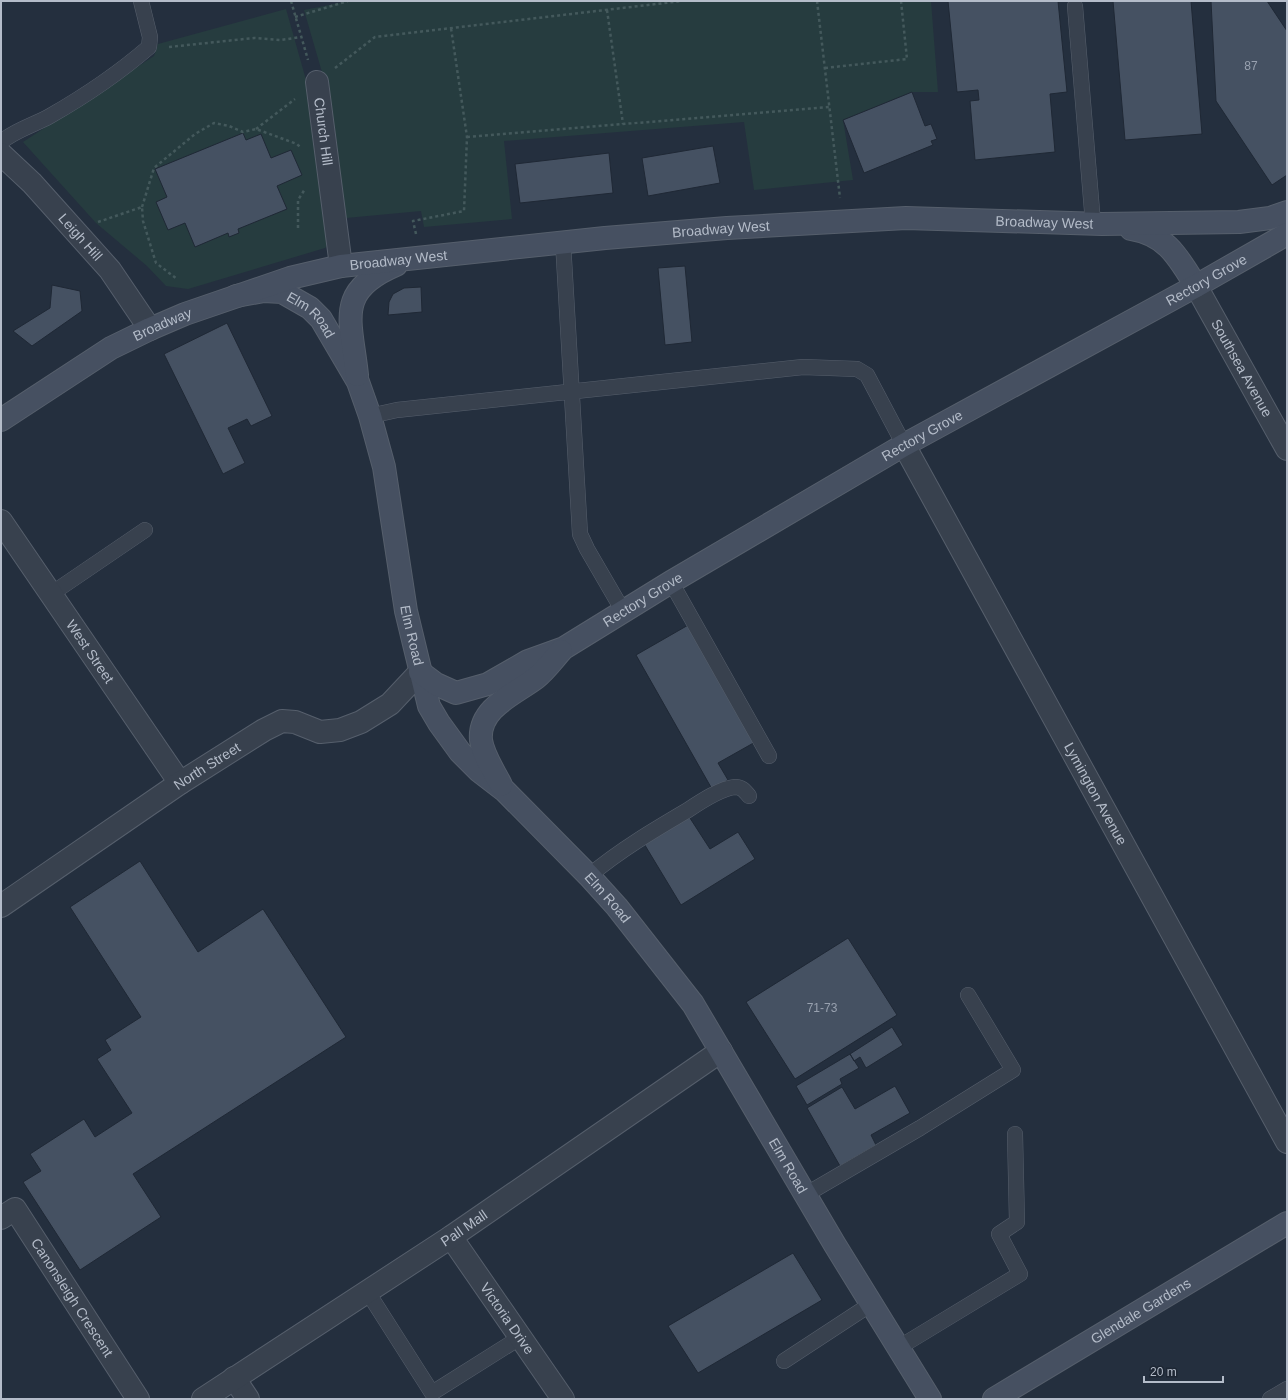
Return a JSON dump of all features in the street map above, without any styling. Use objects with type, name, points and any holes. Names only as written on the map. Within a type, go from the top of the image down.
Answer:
[{"type":"street","name":"Church Hill","points":[[316,82],[340,266]]},
{"type":"street","name":"Leigh Hill","points":[[1,154],[32,183],[110,270],[150,329]]},
{"type":"street","name":"Broadway West","points":[[340,266],[563,242],[727,228],[906,218],[1098,223],[1239,222],[1270,218],[1287,212]]},
{"type":"street","name":"Broadway West","points":[[1098,223],[1142,231],[1161,239],[1173,250],[1196,286]]},
{"type":"street","name":"Rectory Grove","points":[[420,672],[436,684],[456,693],[488,684],[528,662],[564,648],[671,582],[904,445],[1196,286],[1287,234]]},
{"type":"street","name":"Elm Road","points":[[358,382],[350,311],[354,295],[363,283],[380,272],[415,258]]},
{"type":"street","name":"Broadway","points":[[1,420],[112,348],[150,329],[185,314],[290,278],[340,266]]},
{"type":"street","name":"Southsea Avenue","points":[[1196,286],[1287,449]]},
{"type":"street","name":"Elm Road","points":[[236,296],[264,291],[282,292],[310,308],[321,319],[358,382],[370,416],[384,467],[406,612],[429,706],[439,723],[460,752],[479,771],[505,791],[589,876],[617,907],[693,1004],[805,1195],[930,1399]]},
{"type":"street","name":"Lymington Avenue","points":[[904,445],[1287,1142]]},
{"type":"street","name":"West Street","points":[[1,521],[180,782]]},
{"type":"street","name":"Rectory Grove","points":[[505,791],[488,760],[481,740],[482,729],[486,717],[495,706],[537,677],[564,648]]},
{"type":"street","name":"North Street","points":[[1,906],[180,782],[282,721],[295,722],[320,732],[340,730],[361,722],[390,704],[420,672]]},
{"type":"street","name":"Pall Mall","points":[[203,1399],[452,1237],[721,1051]]},
{"type":"street","name":"Canonsleigh Crescent","points":[[1,1218],[14,1209],[138,1399]]},
{"type":"street","name":"Glendale Gardens","points":[[994,1399],[1287,1223]]},
{"type":"street","name":"Victoria Drive","points":[[452,1237],[563,1399]]},
{"type":"street","points":[[234,1378],[248,1399]]},
{"type":"lane","points":[[1,142],[9,136],[49,117],[94,89],[149,47],[150,37],[141,1]]},
{"type":"lane","points":[[1075,6],[1098,223]]},
{"type":"lane","points":[[563,242],[580,534],[586,549],[623,611]]},
{"type":"lane","points":[[370,416],[397,410],[572,393],[803,367],[857,369],[867,375],[904,445]]},
{"type":"lane","points":[[51,594],[145,530]]},
{"type":"lane","points":[[671,582],[769,756]]},
{"type":"lane","points":[[589,876],[634,842],[728,788],[736,787],[744,789],[750,796]]},
{"type":"lane","points":[[805,1195],[920,1128],[1013,1070],[968,995]]},
{"type":"lane","points":[[898,1348],[1020,1274],[999,1234],[1017,1222],[1015,1134]]},
{"type":"lane","points":[[367,1291],[432,1393],[521,1337]]},
{"type":"lane","points":[[784,1361],[871,1304]]},
{"type":"lane","points":[[1270,1399],[1287,1389]]},
{"type":"path","name":"Church Hill","points":[[291,1],[316,82]]},
{"type":"path","points":[[295,17],[348,1]]},
{"type":"path","points":[[177,279],[156,263],[143,221],[142,207],[154,168],[195,134],[214,123],[229,126],[243,132],[256,129],[291,101],[310,94],[316,82],[374,37],[682,1]]},
{"type":"path","points":[[817,1],[843,222]]},
{"type":"path","points":[[824,68],[907,59],[901,1]]},
{"type":"path","points":[[607,10],[623,124]]},
{"type":"path","points":[[415,258],[413,221],[464,211],[467,136],[451,28]]},
{"type":"path","points":[[149,47],[185,46],[254,38],[281,40],[302,37]]},
{"type":"path","points":[[467,136],[829,107]]},
{"type":"path","points":[[256,129],[297,144],[304,151],[308,160],[325,157]]},
{"type":"path","points":[[298,228],[298,200],[306,188]]},
{"type":"path","points":[[75,230],[142,207]]},
{"type":"green space","points":[[349,1],[931,1],[938,92],[912,92],[843,120],[853,180],[754,190],[744,122],[504,141],[512,219],[424,227],[421,211],[346,218],[330,100],[304,10]]},
{"type":"green space","points":[[286,9],[310,94],[330,242],[325,248],[188,289],[166,286],[147,266],[96,223],[23,142],[154,56],[158,44]]},
{"type":"building","points":[[948,1],[1058,1],[1067,92],[1050,94],[1055,152],[975,160],[970,101],[979,100],[978,90],[957,92]]},
{"type":"building","points":[[1113,1],[1191,1],[1202,134],[1125,140]]},
{"type":"building","points":[[1211,1],[1267,1],[1287,31],[1287,175],[1272,185],[1216,101]]},
{"type":"building","points":[[912,92],[925,126],[931,124],[937,139],[931,141],[933,145],[864,173],[843,120]]},
{"type":"building","points":[[243,133],[246,140],[261,134],[271,158],[291,150],[302,175],[277,186],[287,209],[238,229],[239,233],[229,237],[228,233],[195,247],[185,223],[168,230],[156,202],[167,197],[155,169]]},
{"type":"building","points":[[713,146],[720,183],[648,196],[642,158]]},
{"type":"building","points":[[609,153],[613,193],[520,203],[515,164]]},
{"type":"building","points":[[685,266],[692,342],[665,345],[658,268]]},
{"type":"building","points":[[52,285],[80,291],[82,311],[32,346],[13,331],[50,308]]},
{"type":"building","points":[[421,287],[422,312],[388,315],[389,302],[393,294],[404,288]]},
{"type":"building","points":[[227,323],[272,416],[251,426],[247,419],[228,428],[245,463],[223,474],[164,354]]},
{"type":"building","points":[[690,624],[757,741],[718,763],[728,780],[712,789],[636,655]]},
{"type":"building","points":[[688,815],[710,849],[738,832],[755,859],[681,905],[643,842]]},
{"type":"building","points":[[140,861],[198,952],[263,909],[346,1037],[133,1174],[161,1217],[80,1270],[23,1182],[41,1171],[30,1154],[84,1119],[95,1137],[132,1113],[97,1059],[111,1050],[105,1040],[141,1017],[70,907]]},
{"type":"building","points":[[848,938],[897,1015],[795,1079],[746,1002]]},
{"type":"building","points":[[892,1027],[903,1045],[866,1068],[860,1057],[854,1061],[850,1054]]},
{"type":"building","points":[[850,1054],[859,1068],[840,1079],[842,1084],[807,1105],[796,1086]]},
{"type":"building","points":[[895,1086],[910,1113],[871,1135],[876,1145],[840,1166],[807,1108],[842,1087],[855,1109]]},
{"type":"building","points":[[793,1253],[822,1300],[698,1373],[668,1326]]}]
